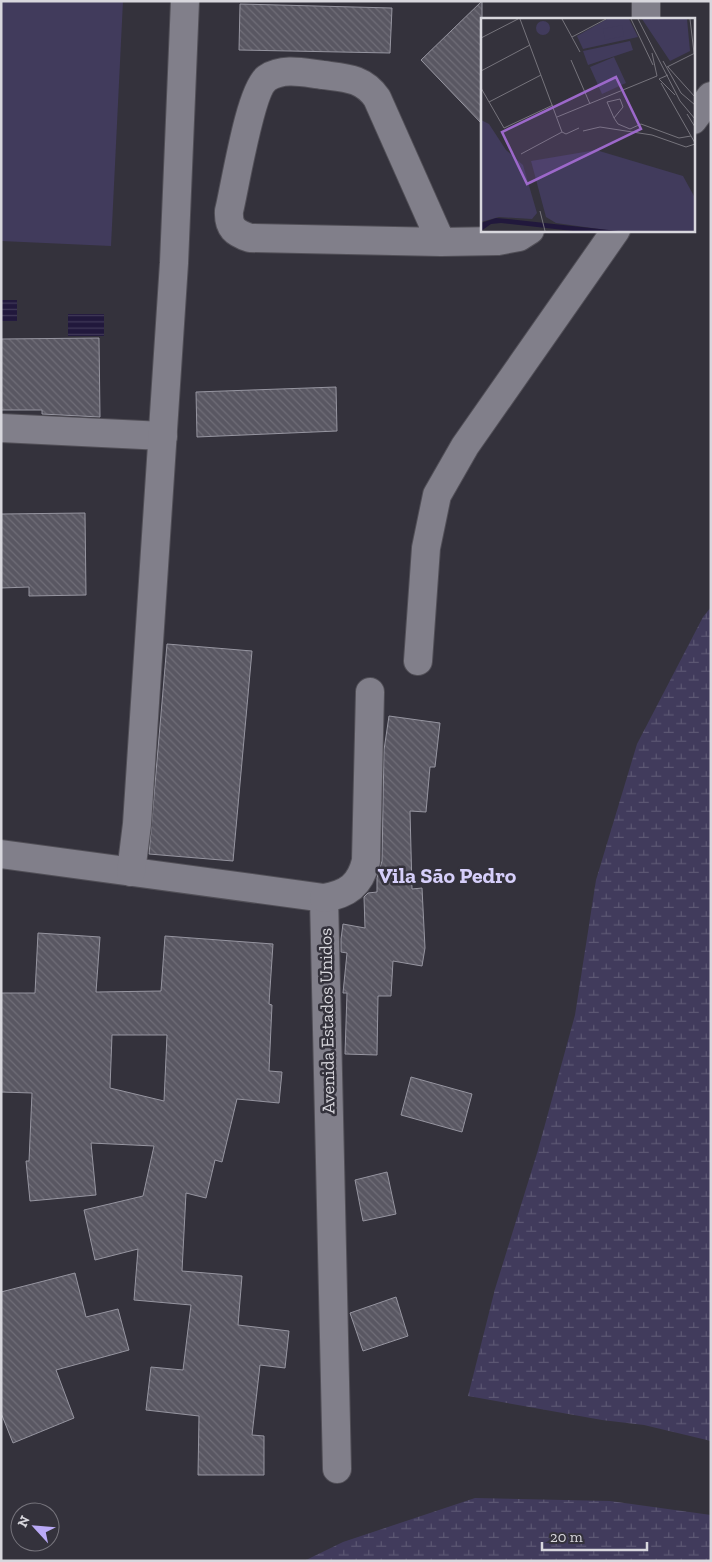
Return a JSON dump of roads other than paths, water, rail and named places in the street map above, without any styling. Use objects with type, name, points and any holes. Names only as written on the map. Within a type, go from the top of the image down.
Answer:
[{"type":"street","points":[[132,872],[174,264],[185,1]]},
{"type":"street","points":[[646,1],[646,18]]},
{"type":"street","points":[[442,242],[377,98],[370,88],[352,78],[288,71],[266,79],[259,89],[250,118],[229,211],[229,221],[232,228],[250,238],[442,242],[509,240],[528,231]]},
{"type":"street","points":[[694,119],[711,96]]},
{"type":"street","points":[[418,661],[426,548],[437,495],[465,446],[615,231]]},
{"type":"street","points":[[1,428],[163,436]]},
{"type":"street","points":[[1,854],[324,898],[336,896],[352,887],[362,876],[364,868],[370,692]]},
{"type":"street","name":"Avenida Estados Unidos","points":[[324,898],[338,1469]]},
{"type":"district","name":"Vila São Pedro","points":[[447,875]]}]
